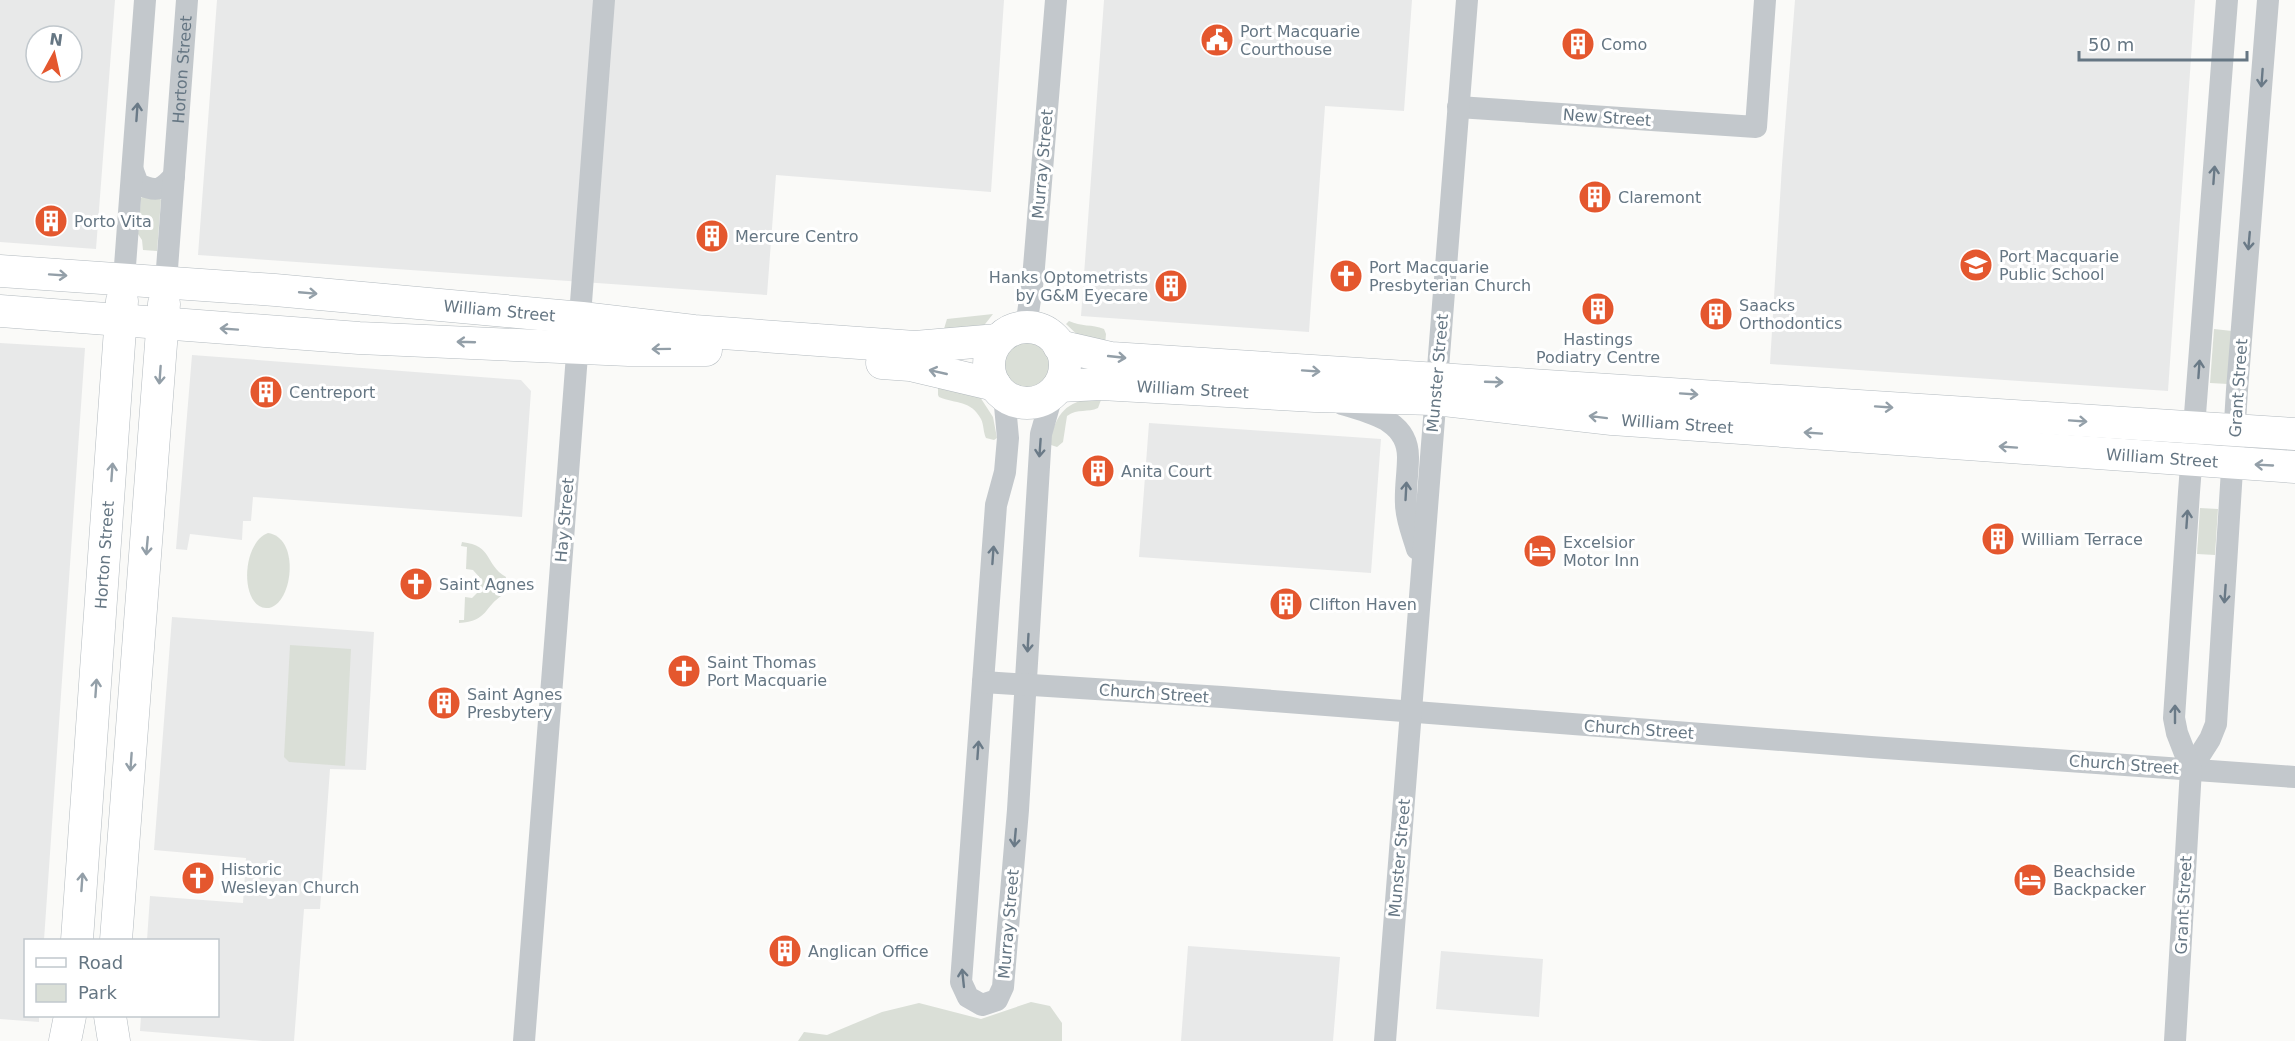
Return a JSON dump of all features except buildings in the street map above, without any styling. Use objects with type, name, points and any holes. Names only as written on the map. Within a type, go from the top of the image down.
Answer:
[{"type":"street","name":"Horton Street","points":[[77,939],[145,0]]},
{"type":"street","name":"Horton Street","points":[[116,939],[157,425],[187,0]]},
{"type":"street","name":"Hay Street","points":[[524,1041],[604,0]]},
{"type":"street","name":"Murray Street","points":[[1026,327],[1033,279],[1056,0]]},
{"type":"street","name":"Munster Street","points":[[1385,1041],[1467,0]]},
{"type":"street","name":"New Street","points":[[1458,107],[1756,127],[1765,0]]},
{"type":"street","name":"Grant Street","points":[[2175,1041],[2191,769],[2176,733],[2174,718],[2194,428],[2228,0]]},
{"type":"street","name":"Grant Street","points":[[2191,769],[2210,739],[2216,724],[2235,430],[2268,0]]},
{"type":"street","points":[[133,171],[138,184],[152,190],[164,187],[174,176]]},
{"type":"street","name":"William Street","points":[[0,271],[275,290],[580,332],[629,350],[692,349],[910,365],[1000,390],[1024,402],[1035,402],[1056,389],[1101,384],[1315,396],[1527,383],[2295,434]]},
{"type":"street","points":[[273,332],[260,321],[254,312],[256,302],[261,295],[275,290]]},
{"type":"street","name":"William Street","points":[[0,312],[359,338],[694,331],[915,347],[998,340],[1016,329],[1026,327],[1045,332],[1059,346],[1111,358],[1435,389],[1612,419],[2295,467]]},
{"type":"street","points":[[998,340],[989,362],[990,375],[1000,390]]},
{"type":"street","points":[[1056,389],[1064,369],[1064,357],[1059,346]]},
{"type":"street","name":"Murray Street","points":[[1000,390],[1008,438],[1005,472],[996,506],[961,982],[968,997],[982,1005],[997,1000],[1003,987],[1026,685],[1041,434],[1056,389]]},
{"type":"street","name":"Munster Street","points":[[1315,396],[1387,419],[1405,439],[1408,454],[1406,506],[1422,567]]},
{"type":"street","points":[[115,422],[123,413],[135,409],[143,412],[157,425]]},
{"type":"street","name":"Church Street","points":[[983,682],[1411,711],[2295,777]]},
{"type":"street","points":[[65,1041],[70,1017]]},
{"type":"street","points":[[110,1017],[114,1041]]},
{"type":"street","points":[[80,1041],[94,1041]]},
{"type":"shaded area","points":[[0,0],[115,0],[96,249],[0,242]]},
{"type":"shaded area","points":[[217,0],[1004,0],[991,192],[776,175],[767,295],[198,255]]},
{"type":"shaded area","points":[[1104,0],[1412,0],[1404,111],[1325,106],[1309,332],[1081,316]]},
{"type":"shaded area","name":"Port Macquarie Public School","points":[[1795,0],[2195,0],[2168,391],[1770,364]]},
{"type":"shaded area","points":[[0,343],[85,348],[44,939],[24,939],[24,1017],[39,1017],[39,1022],[0,1019]]},
{"type":"shaded area","points":[[192,355],[521,380],[531,391],[522,517],[253,497],[251,521],[243,521],[242,540],[190,534],[187,550],[176,549]]},
{"type":"shaded area","points":[[1149,423],[1381,439],[1371,573],[1139,557]]},
{"type":"shaded area","points":[[172,617],[374,632],[366,770],[330,769],[320,909],[304,909],[294,1041],[263,1041],[140,1031],[141,1017],[219,1017],[219,939],[147,939],[150,896],[243,903],[246,858],[154,850]]},
{"type":"shaded area","points":[[1188,946],[1340,957],[1333,1041],[1181,1041]]},
{"type":"shaded area","points":[[1441,951],[1543,959],[1539,1017],[1436,1009]]},
{"type":"green space","points":[[144,196],[159,197],[161,200],[157,251],[143,250],[142,240],[138,234],[141,198]]},
{"type":"green space","points":[[993,314],[982,328],[943,332],[947,319]]},
{"type":"green space","points":[[1069,321],[1104,329],[1105,346],[1085,342],[1066,324]]},
{"type":"green space","points":[[2214,329],[2232,331],[2228,384],[2210,383]]},
{"type":"green space","points":[[1027,342],[1036,343],[1044,348],[1049,356],[1049,374],[1044,382],[1036,387],[1027,388],[1018,387],[1010,382],[1005,374],[1004,365],[1005,356],[1010,348],[1018,343]]},
{"type":"green space","points":[[938,386],[980,397],[993,417],[997,438],[994,440],[986,438],[981,419],[973,409],[939,397]]},
{"type":"green space","points":[[1098,394],[1101,400],[1098,408],[1075,412],[1067,416],[1063,442],[1057,447],[1048,444],[1064,410]]},
{"type":"green space","points":[[2200,508],[2218,509],[2215,555],[2197,554]]},
{"type":"green space","points":[[268,533],[279,538],[286,547],[289,573],[282,597],[275,605],[266,608],[258,605],[252,597],[247,574],[253,549],[259,539]]},
{"type":"green space","points":[[462,542],[479,547],[494,567],[506,577],[504,594],[481,616],[469,622],[459,623],[459,620],[464,620],[465,597],[472,598],[480,590],[481,579],[473,570],[466,569],[467,547],[461,546]]},
{"type":"green space","points":[[290,645],[351,649],[345,766],[289,762],[284,757]]},
{"type":"green space","points":[[1031,1002],[1050,1006],[1062,1023],[1062,1041],[798,1041],[804,1032],[827,1035],[882,1012],[919,1003],[981,1019]]},
{"type":"place","name":"Port Macquarie Courthouse","points":[[1217,40]]},
{"type":"place","name":"Como","points":[[1578,44]]},
{"type":"place","name":"Claremont","points":[[1595,197]]},
{"type":"place","name":"Porto Vita","points":[[51,221]]},
{"type":"place","name":"Mercure Centro","points":[[712,236]]},
{"type":"place","name":"Port Macquarie Public School","points":[[1976,265]]},
{"type":"place","name":"Port Macquarie Presbyterian Church","points":[[1346,276]]},
{"type":"place","name":"Hanks Optometrists by G&M Eyecare","points":[[1171,286]]},
{"type":"place","name":"Hastings Podiatry Centre","points":[[1598,309]]},
{"type":"place","name":"Saacks Orthodontics","points":[[1716,314]]},
{"type":"place","name":"Centreport","points":[[266,392]]},
{"type":"place","name":"Anita Court","points":[[1098,471]]},
{"type":"place","name":"William Terrace","points":[[1998,539]]},
{"type":"place","name":"Excelsior Motor Inn","points":[[1540,551]]},
{"type":"place","name":"Saint Agnes","points":[[416,584]]},
{"type":"place","name":"Clifton Haven","points":[[1286,604]]},
{"type":"place","name":"Saint Thomas Port Macquarie","points":[[684,671]]},
{"type":"place","name":"Saint Agnes Presbytery","points":[[444,703]]},
{"type":"place","name":"Historic Wesleyan Church","points":[[198,878]]},
{"type":"place","name":"Beachside Backpacker","points":[[2030,880]]},
{"type":"place","name":"Anglican Office","points":[[785,951]]}]
